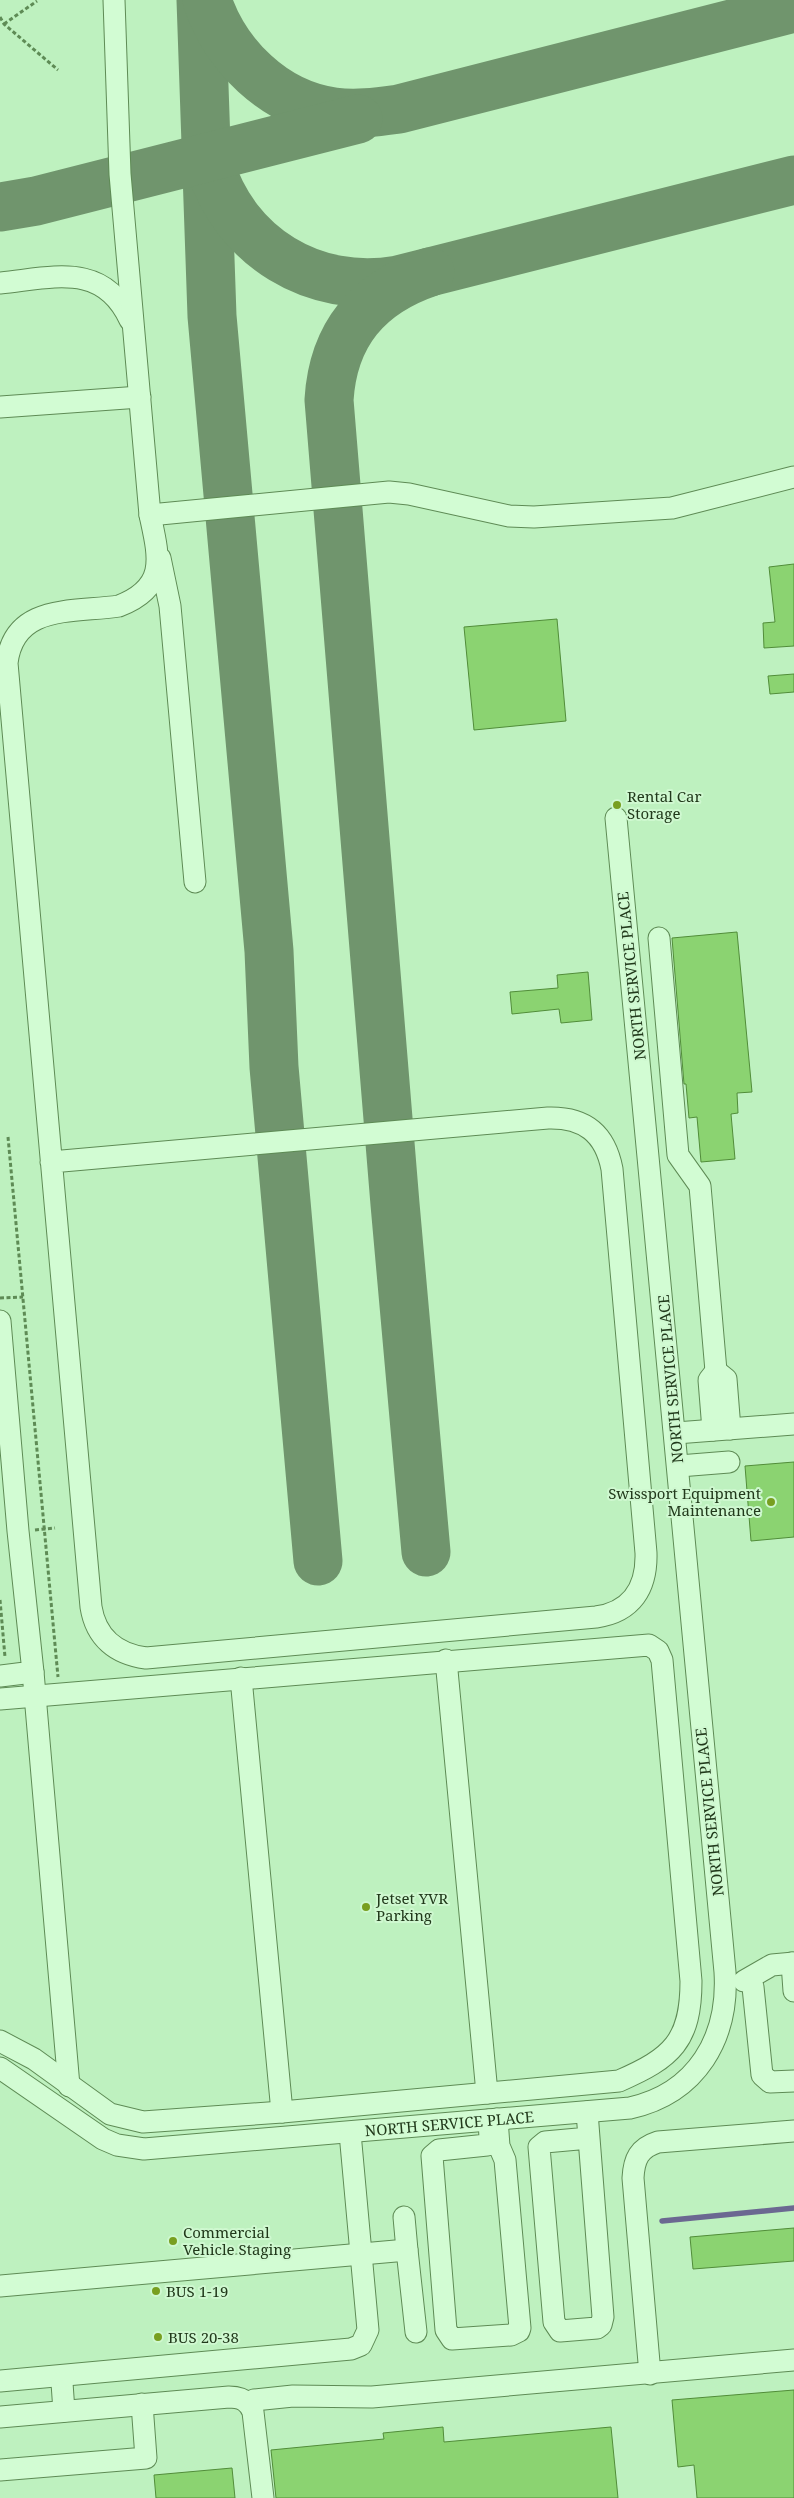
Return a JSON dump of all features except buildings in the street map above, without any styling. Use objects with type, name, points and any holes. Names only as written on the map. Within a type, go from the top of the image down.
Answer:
[{"type":"lane","points":[[114,0],[120,174],[133,335],[150,514],[170,606],[195,877]]},
{"type":"lane","points":[[0,283],[69,277],[92,280],[106,288],[120,303],[130,320],[133,335]]},
{"type":"lane","points":[[0,407],[140,397]]},
{"type":"lane","points":[[150,514],[394,492],[509,516],[552,516],[672,508],[794,477]]},
{"type":"lane","points":[[51,1162],[548,1118],[567,1118],[589,1128],[607,1150],[612,1169],[646,1553],[645,1574],[637,1594],[631,1602],[615,1613],[596,1617],[146,1658],[127,1654],[114,1648],[96,1628],[91,1607],[7,674],[8,652],[16,636],[37,617],[119,606],[135,599],[150,584],[155,574],[159,555]]},
{"type":"lane","name":"NORTH SERVICE PLACE","points":[[0,2068],[103,2139],[133,2148],[158,2148],[587,2112],[644,2104],[671,2091],[683,2082],[695,2070],[714,2042],[735,1981],[678,1466],[616,818]]},
{"type":"lane","points":[[659,938],[678,1155],[700,1186],[716,1371],[709,1380],[722,1430]]},
{"type":"lane","points":[[0,1322],[69,2086]]},
{"type":"lane","points":[[676,1433],[794,1424]]},
{"type":"lane","points":[[678,1466],[729,1462]]},
{"type":"lane","points":[[0,1699],[644,1644],[653,1647],[662,1660],[691,1981],[691,2001],[683,2034],[676,2045],[661,2058],[619,2080],[282,2112],[143,2122],[110,2114],[34,2059],[0,2041]]},
{"type":"lane","points":[[446,1660],[487,2093]]},
{"type":"lane","points":[[3,1667],[33,1672]]},
{"type":"lane","points":[[241,1678],[282,2112]]},
{"type":"lane","points":[[735,1981],[766,1967],[793,1963],[794,1991]]},
{"type":"lane","points":[[735,1981],[750,1982],[754,1987],[762,2075],[770,2082],[794,2081]]},
{"type":"lane","points":[[587,2112],[603,2317],[601,2325],[593,2329],[560,2331],[554,2322],[539,2146],[545,2142],[589,2138]]},
{"type":"lane","points":[[493,2120],[499,2146],[505,2160],[520,2328],[516,2334],[511,2335],[452,2339],[446,2330],[432,2156],[439,2150],[487,2145],[490,2139],[493,2120]]},
{"type":"lane","points":[[650,2374],[633,2178],[637,2158],[641,2150],[658,2142],[794,2131]]},
{"type":"lane","points":[[0,2381],[357,2348],[364,2341],[368,2330],[350,2133]]},
{"type":"lane","points":[[404,2216],[416,2332]]},
{"type":"lane","points":[[0,2286],[361,2256],[407,2250]]},
{"type":"lane","points":[[248,2403],[252,2400],[286,2396],[372,2397],[794,2360]]},
{"type":"lane","points":[[62,2383],[64,2411]]},
{"type":"lane","points":[[0,2417],[229,2397],[240,2398],[248,2403],[256,2425],[262,2498]]},
{"type":"lane","points":[[0,2470],[146,2458],[142,2404]]},
{"type":"path","points":[[3,23],[37,1]]},
{"type":"path","points":[[0,17],[3,23],[58,70]]},
{"type":"path","points":[[8,1137],[58,1678]]},
{"type":"path","points":[[0,1298],[23,1297]]},
{"type":"path","points":[[27,1530],[55,1528]]},
{"type":"path","points":[[0,1600],[3,1667]]},
{"type":"waterway","points":[[662,2221],[794,2208]]},
{"type":"taxiway","points":[[201,0],[212,316],[269,951],[274,1067],[318,1561]]},
{"type":"taxiway","points":[[207,0],[226,40],[255,74],[272,88],[291,99],[312,107],[334,112],[350,113],[399,109],[794,8]]},
{"type":"taxiway","points":[[0,207],[36,201],[358,119]]},
{"type":"taxiway","points":[[210,165],[222,194],[238,220],[258,241],[282,259],[308,272],[337,280],[367,283],[398,280],[794,180]]},
{"type":"taxiway","points":[[426,1552],[395,1204],[329,400],[332,376],[338,355],[346,336],[358,319],[372,304],[389,292],[408,281],[430,272]]},
{"type":"place","name":"Rental Car Storage","points":[[617,805]]},
{"type":"place","name":"Swissport Equipment Maintenance","points":[[771,1502]]},
{"type":"place","name":"Jetset YVR Parking","points":[[366,1907]]},
{"type":"place","name":"Commercial Vehicle Staging","points":[[173,2241]]},
{"type":"place","name":"BUS 1-19","points":[[156,2291]]},
{"type":"place","name":"BUS 20-38","points":[[158,2337]]}]
